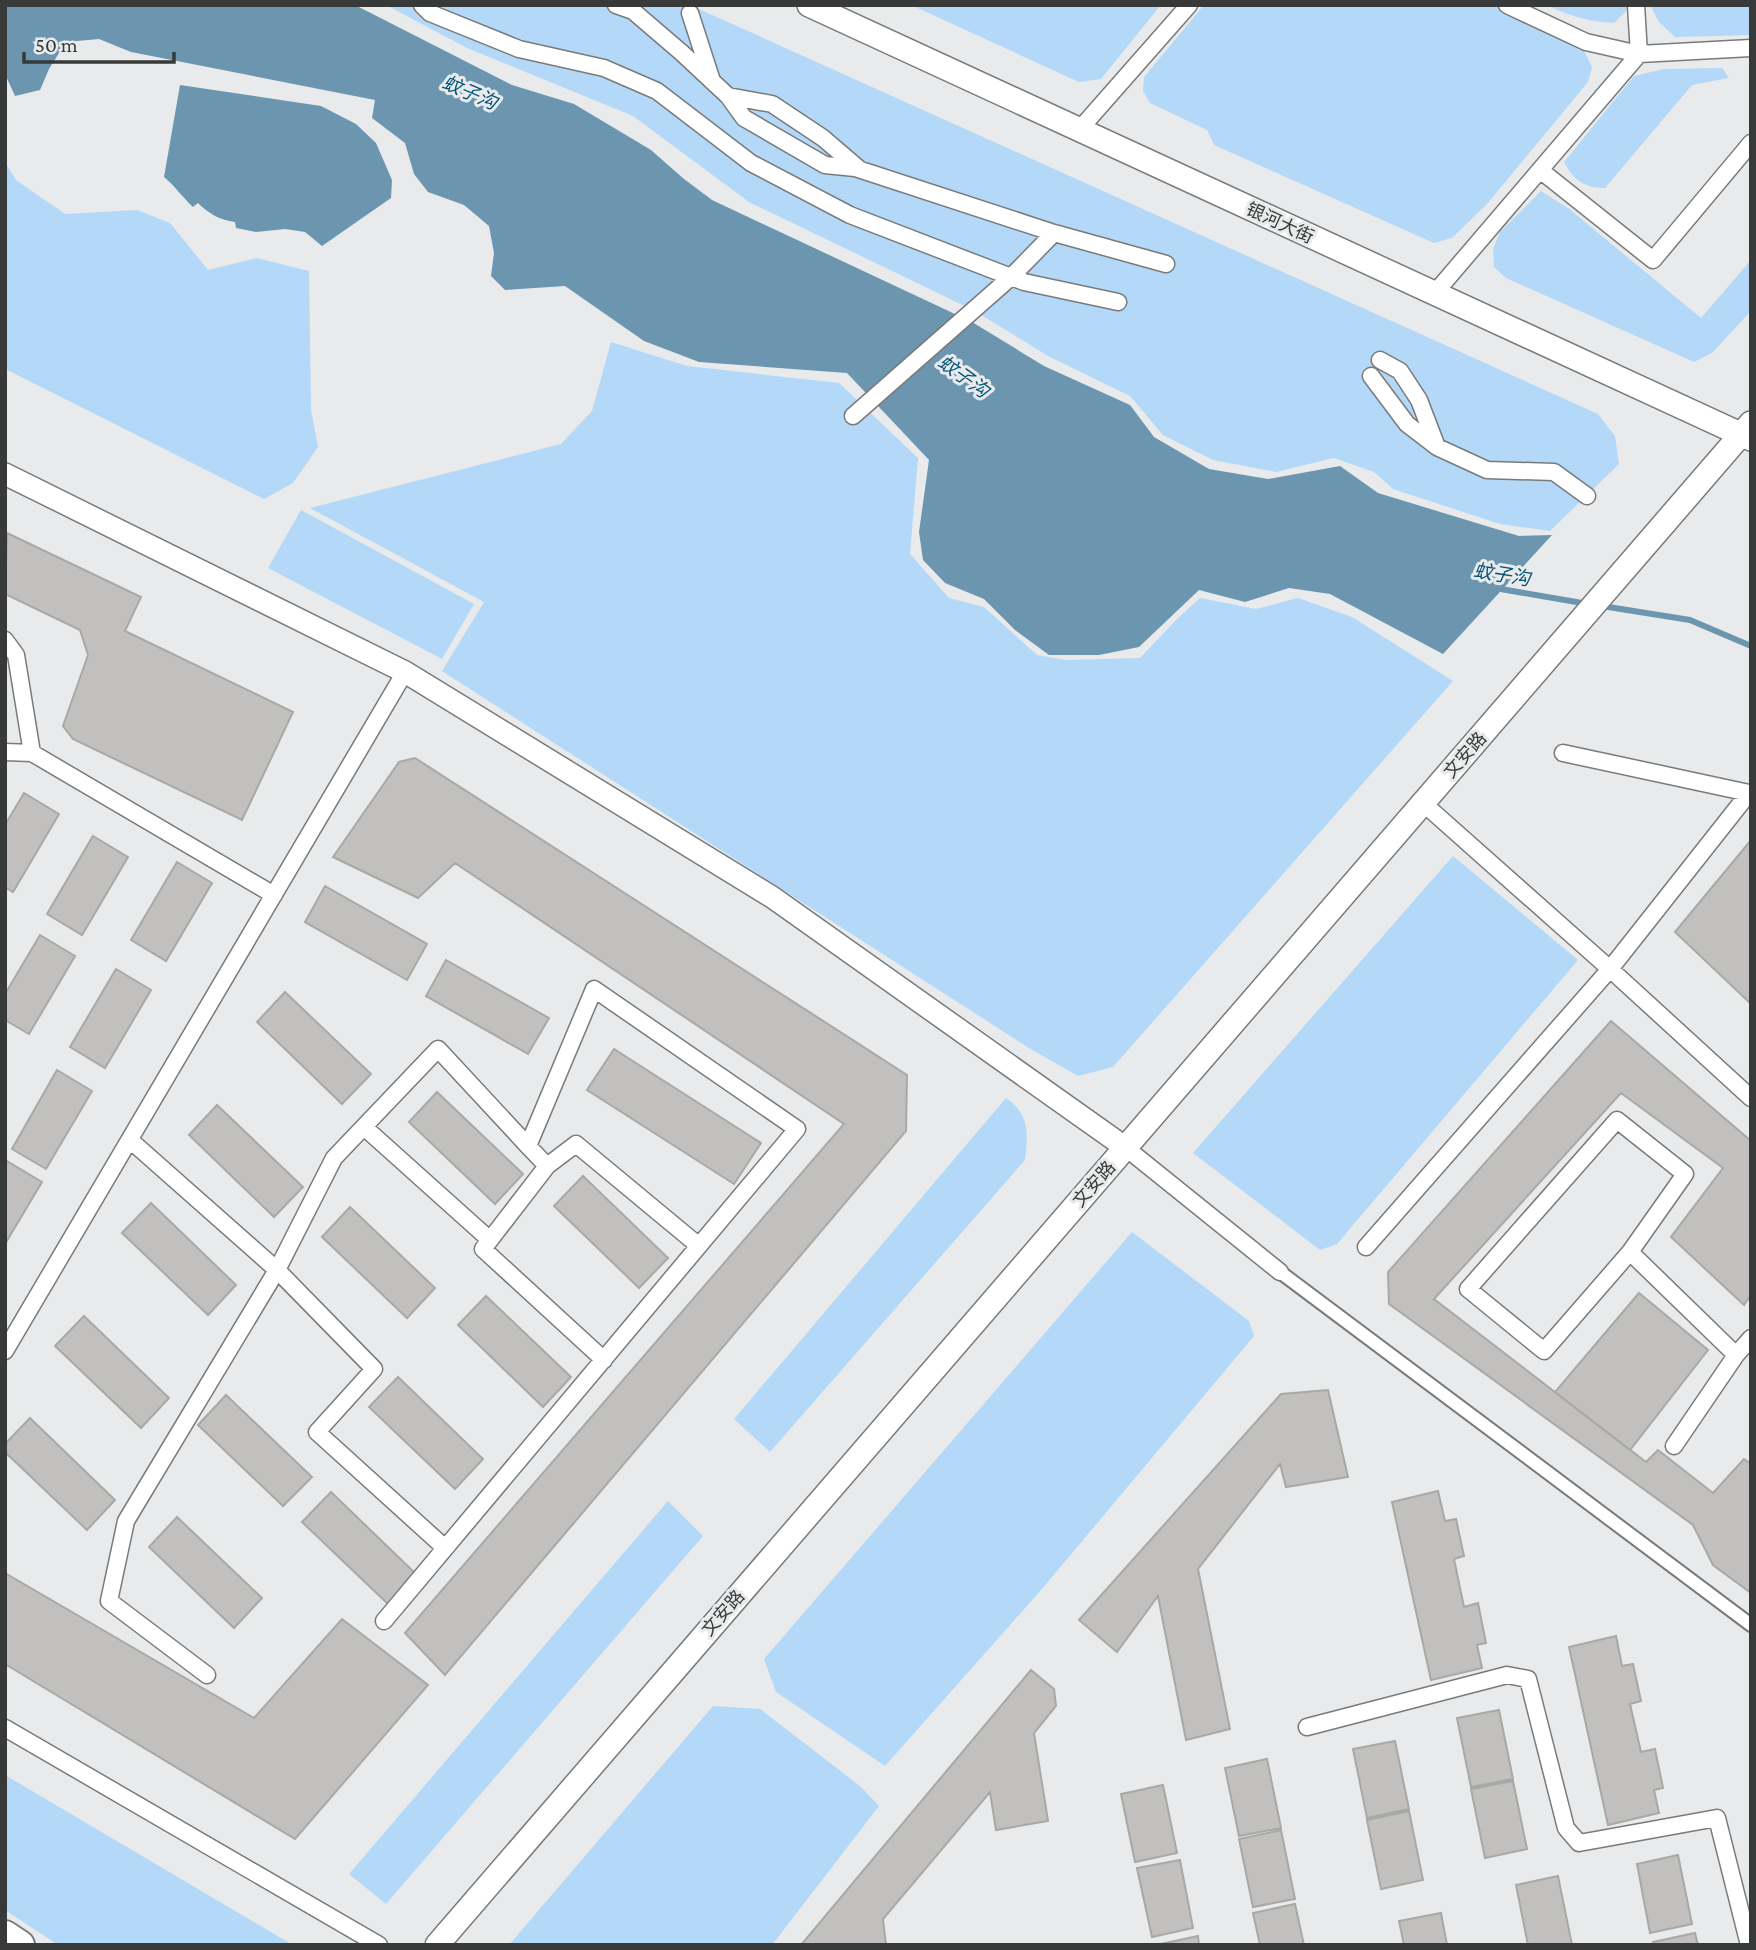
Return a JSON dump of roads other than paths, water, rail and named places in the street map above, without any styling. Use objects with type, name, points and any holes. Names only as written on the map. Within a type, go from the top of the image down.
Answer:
[{"type":"highway","points":[[5,1935],[20,1945]]},
{"type":"main road","name":"银河大街","points":[[809,5],[1434,294],[1747,432]]},
{"type":"main road","name":"文安路","points":[[437,1945],[1594,605],[1747,432]]},
{"type":"street","points":[[422,5],[430,13],[519,49],[604,68],[657,91],[751,163],[850,215],[1024,282],[1118,302]]},
{"type":"street","points":[[616,5],[630,8],[728,96],[744,118],[825,165],[860,170],[1054,233],[1166,264]]},
{"type":"street","points":[[1079,130],[1189,5]]},
{"type":"street","points":[[1507,5],[1586,42],[1639,54],[1751,48]]},
{"type":"street","points":[[1434,294],[1639,54],[1636,5]]},
{"type":"street","points":[[690,13],[712,82]]},
{"type":"street","points":[[728,96],[772,104],[823,138],[860,170]]},
{"type":"street","points":[[1540,170],[1653,260],[1751,143]]},
{"type":"street","points":[[853,416],[1011,277],[1054,233]]},
{"type":"street","points":[[1380,360],[1400,371],[1419,400],[1437,447]]},
{"type":"street","points":[[1371,376],[1407,424],[1437,447],[1487,470],[1554,472],[1587,496]]},
{"type":"street","points":[[5,474],[405,672],[772,897],[1126,1147],[1280,1272],[1751,1625]]},
{"type":"street","points":[[5,640],[16,654],[32,753]]},
{"type":"street","points":[[5,1351],[405,672]]},
{"type":"street","points":[[5,752],[32,753],[274,895]]},
{"type":"street","points":[[1366,1247],[1610,969],[1750,793],[1563,753]]},
{"type":"street","points":[[1423,803],[1751,1098]]},
{"type":"street","points":[[383,1621],[797,1129],[594,989],[528,1146]]},
{"type":"street","points":[[207,1675],[109,1601],[126,1521],[277,1269],[334,1158],[438,1049],[547,1166]]},
{"type":"street","points":[[1617,1120],[1685,1174],[1630,1252],[1544,1351],[1468,1289],[1617,1120]]},
{"type":"street","points":[[364,1127],[490,1240]]},
{"type":"street","points":[[130,1140],[277,1269],[374,1369],[317,1432],[445,1548]]},
{"type":"street","points":[[604,1360],[483,1249],[547,1166],[576,1144],[699,1246]]},
{"type":"street","points":[[1630,1252],[1736,1355]]},
{"type":"street","points":[[1674,1446],[1736,1355],[1751,1338]]},
{"type":"street","points":[[1307,1727],[1507,1675],[1528,1679],[1566,1828],[1579,1843],[1717,1818],[1749,1945]]},
{"type":"street","points":[[5,1728],[379,1945]]},
{"type":"water","points":[[5,5],[355,5],[512,85],[574,104],[651,150],[712,200],[972,322],[1044,366],[1130,405],[1154,437],[1209,469],[1268,479],[1340,466],[1378,493],[1519,536],[1552,535],[1443,654],[1330,594],[1289,588],[1245,602],[1199,590],[1139,647],[1099,655],[1049,655],[1015,630],[984,599],[945,583],[923,560],[919,532],[929,460],[847,373],[699,362],[644,341],[565,286],[505,290],[491,276],[494,253],[489,226],[464,205],[428,192],[414,174],[405,143],[372,118],[375,100],[131,52],[99,39],[66,42],[40,90],[15,96],[5,74]]},
{"type":"water","points":[[180,85],[321,106],[356,124],[376,143],[392,180],[391,198],[322,246],[305,232],[285,229],[256,232],[236,228],[235,222],[215,216],[198,203],[193,207],[164,177]]},
{"type":"waterway","name":"蚊子沟","points":[[1495,588],[1588,604]]},
{"type":"waterway","name":"蚊子沟","points":[[1602,606],[1690,620],[1751,646]]}]
